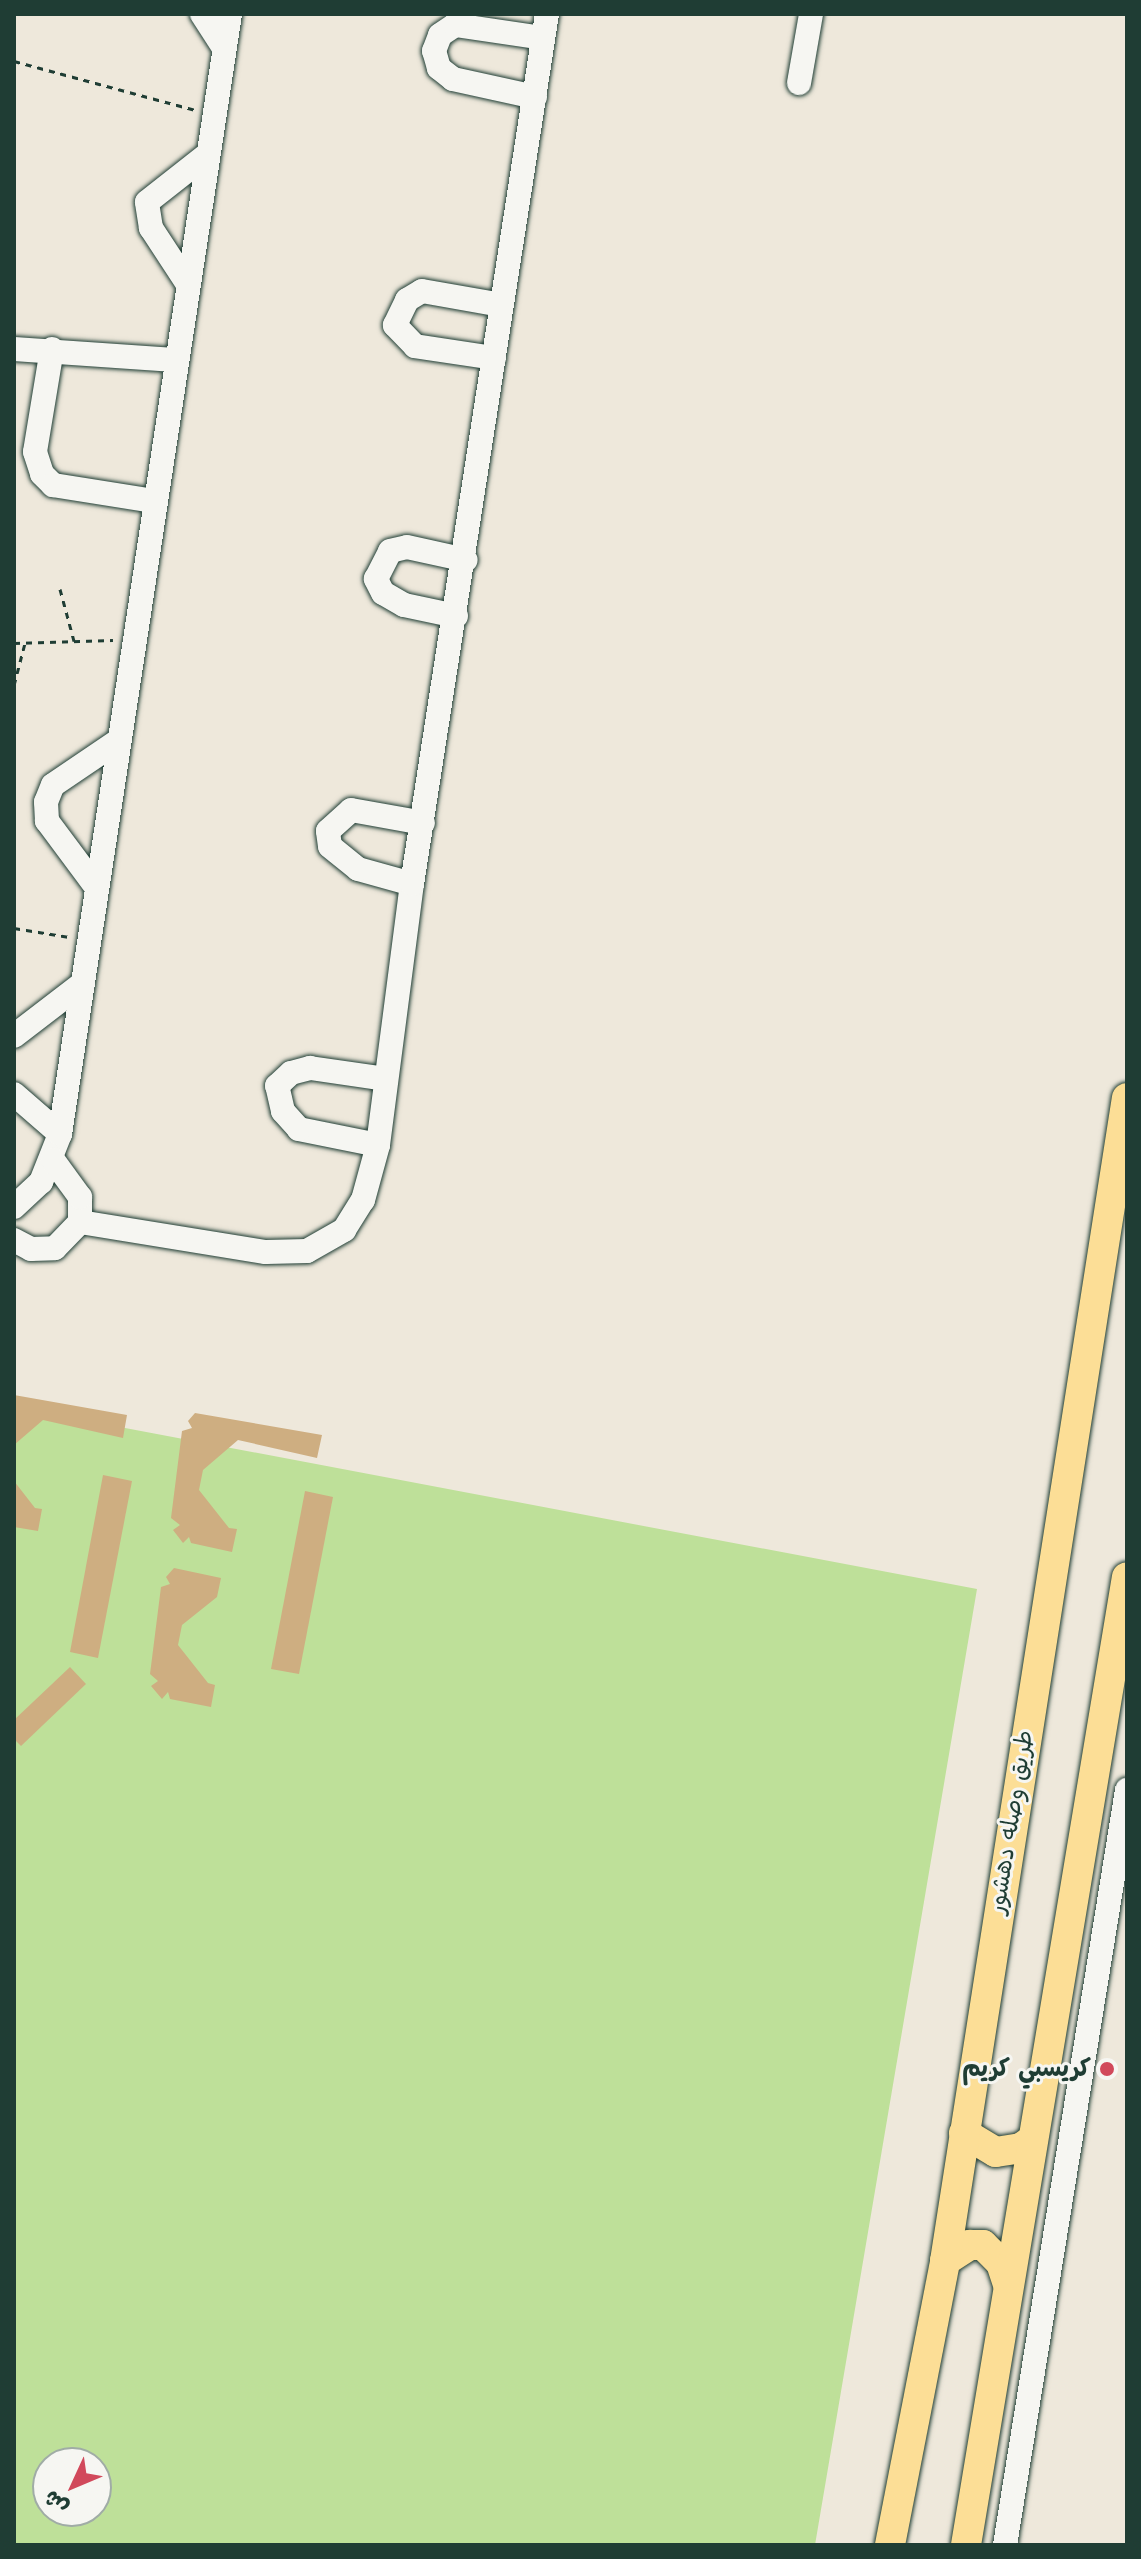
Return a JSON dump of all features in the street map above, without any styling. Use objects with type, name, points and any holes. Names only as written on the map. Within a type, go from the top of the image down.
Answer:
[{"type":"main road","name":"طريق وصله دهشور","points":[[890,2545],[945,2261],[1127,1098]]},
{"type":"main road","points":[[966,2545],[1008,2284],[1020,2241],[1032,2140],[1119,1682],[1127,1577]]},
{"type":"main road","points":[[964,2133],[996,2152],[1021,2148],[1032,2140]]},
{"type":"main road","points":[[945,2261],[970,2245],[983,2245],[1001,2263],[1008,2284]]},
{"type":"street","points":[[202,14],[224,48]]},
{"type":"street","points":[[14,1207],[41,1182],[53,1160],[60,1134],[175,360],[230,14]]},
{"type":"street","points":[[799,83],[811,14]]},
{"type":"street","points":[[80,1222],[266,1252],[307,1251],[344,1230],[363,1200],[378,1145],[412,884],[466,560],[501,305],[535,97],[545,26],[455,25],[440,35],[434,51],[439,68],[453,79],[535,97]]},
{"type":"street","points":[[187,283],[151,228],[147,202],[208,154]]},
{"type":"street","points":[[494,358],[415,346],[395,325],[407,300],[422,291],[501,305]]},
{"type":"street","points":[[14,349],[52,349],[175,360]]},
{"type":"street","points":[[52,349],[35,452],[42,474],[53,485],[154,501]]},
{"type":"street","points":[[456,616],[404,605],[383,593],[376,579],[390,551],[407,547],[466,560]]},
{"type":"street","points":[[97,888],[47,821],[46,802],[53,785],[118,741]]},
{"type":"street","points":[[412,884],[358,869],[330,846],[328,831],[351,810],[423,823]]},
{"type":"street","points":[[14,1036],[83,983]]},
{"type":"street","points":[[378,1145],[299,1129],[283,1111],[277,1086],[291,1073],[310,1068],[385,1079]]},
{"type":"street","points":[[14,1094],[60,1134]]},
{"type":"street","points":[[14,1240],[31,1249],[55,1248],[80,1222],[80,1197],[53,1160]]},
{"type":"street","points":[[1005,2545],[1127,1795]]},
{"type":"path","points":[[14,61],[214,115]]},
{"type":"path","points":[[60,589],[74,641]]},
{"type":"path","points":[[14,643],[133,639]]},
{"type":"path","points":[[14,685],[25,643]]},
{"type":"path","points":[[14,928],[89,940]]},
{"type":"green space","points":[[14,1407],[977,1589],[815,2545],[14,2545]]},
{"type":"building","points":[[14,1395],[127,1415],[123,1438],[43,1420],[14,1445]]},
{"type":"building","points":[[195,1413],[322,1435],[317,1458],[238,1440],[203,1470],[199,1490],[229,1528],[237,1529],[232,1552],[191,1543],[189,1537],[183,1543],[173,1530],[180,1525],[171,1518],[182,1431],[192,1428],[188,1421]]},
{"type":"building","points":[[103,1475],[132,1481],[98,1658],[70,1652]]},
{"type":"building","points":[[14,1481],[35,1508],[42,1509],[38,1531],[14,1527]]},
{"type":"building","points":[[305,1491],[333,1497],[299,1674],[271,1669]]},
{"type":"building","points":[[174,1568],[221,1578],[217,1597],[182,1625],[178,1645],[208,1683],[215,1685],[211,1707],[170,1699],[168,1692],[162,1699],[151,1686],[158,1681],[150,1674],[161,1587],[170,1584],[166,1577]]},
{"type":"building","points":[[70,1667],[86,1684],[21,1746],[14,1739],[14,1720]]},
{"type":"place","name":"كريسبي كريم","points":[[1107,2069]]}]
